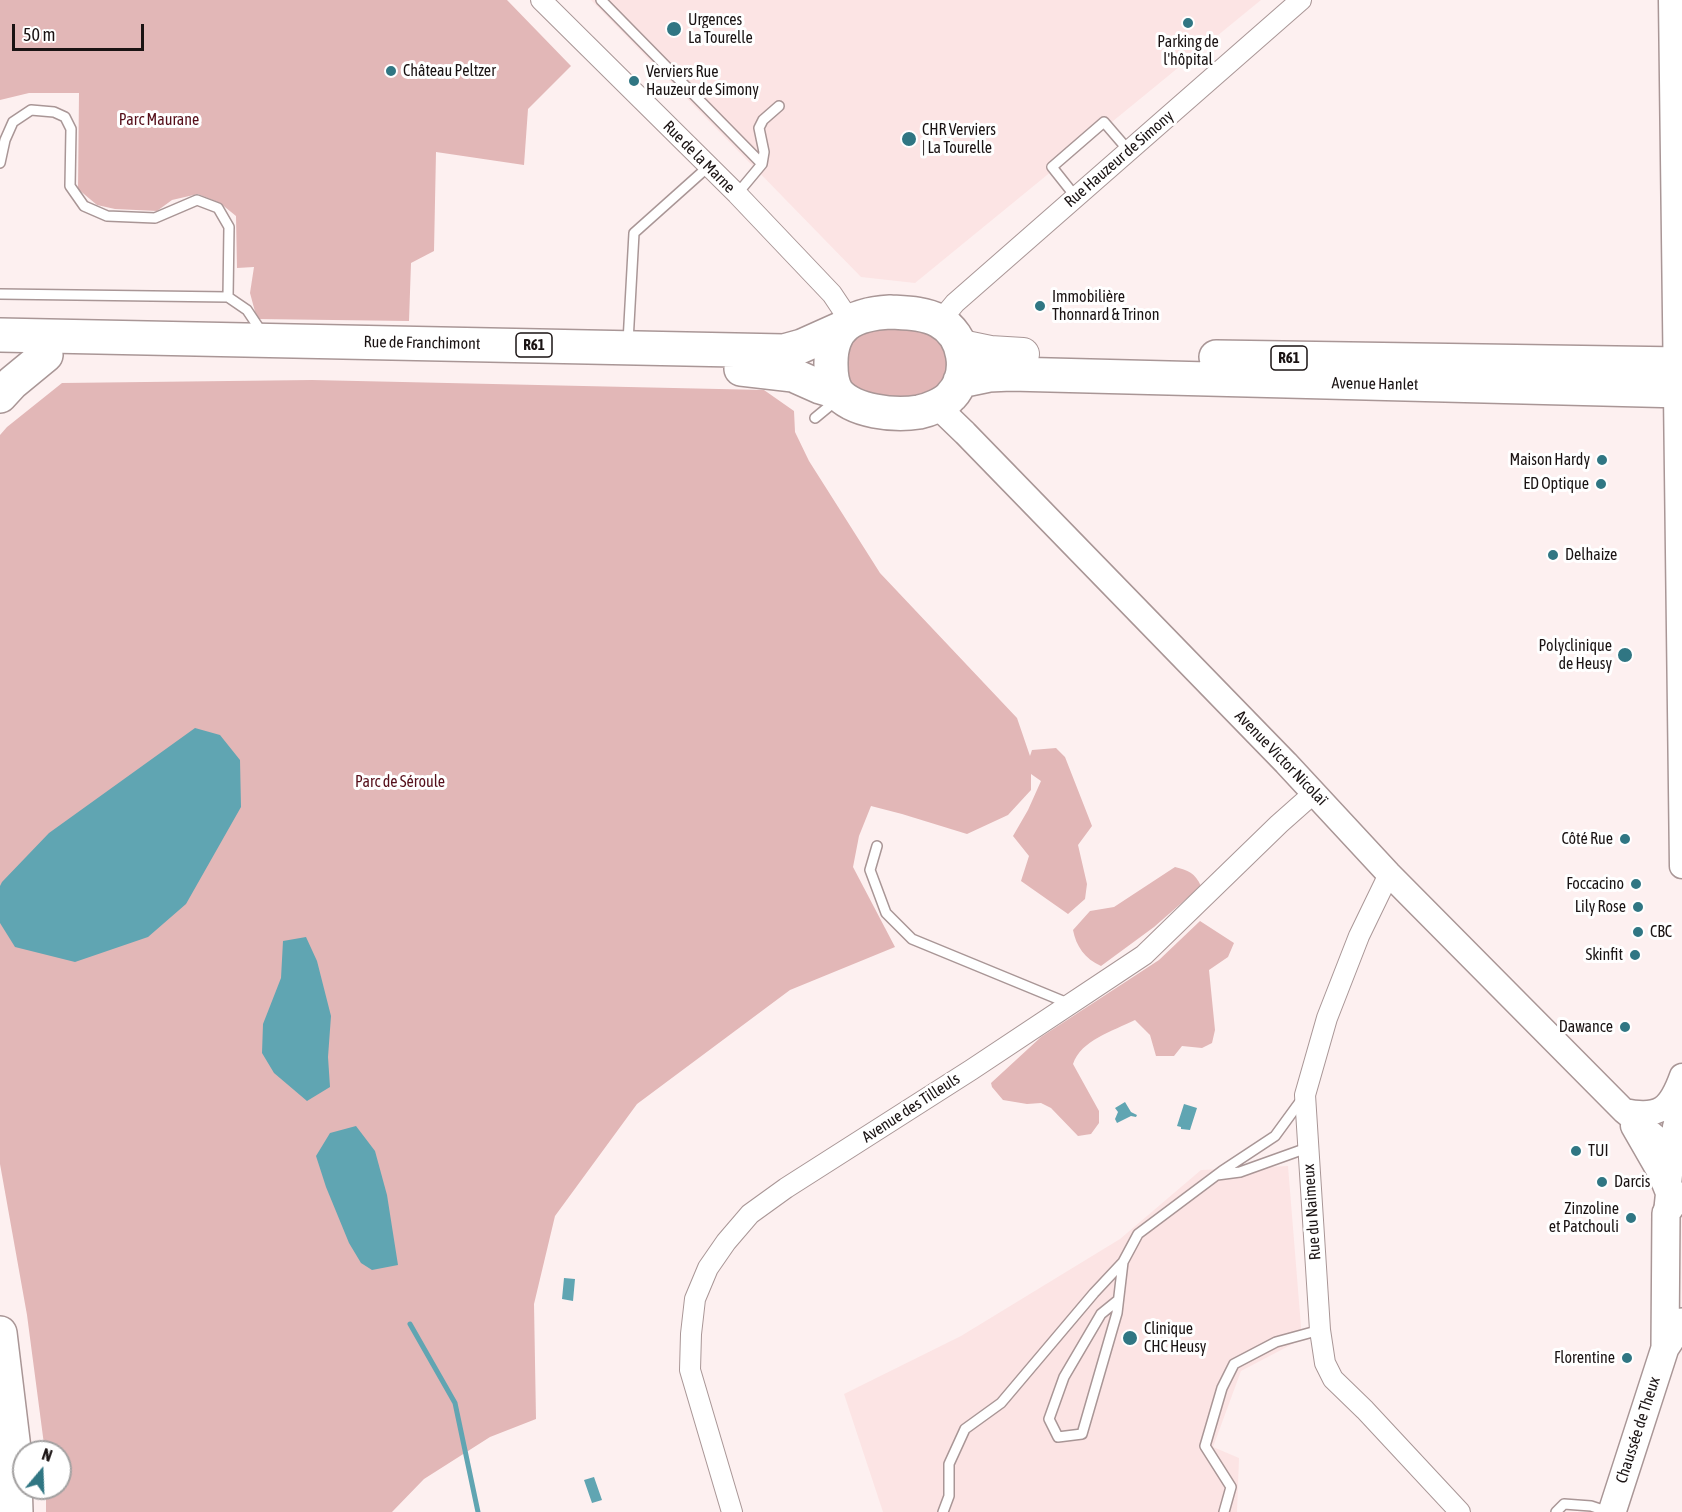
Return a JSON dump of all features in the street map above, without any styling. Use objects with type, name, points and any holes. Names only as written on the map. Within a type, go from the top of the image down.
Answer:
[{"type":"highway","name":"R61","points":[[845,325],[873,313],[890,312],[924,315],[940,321]]},
{"type":"highway","points":[[937,406],[951,396],[960,381],[964,364],[961,346],[954,333],[940,321]]},
{"type":"highway","name":"Rue de Franchimont","points":[[0,335],[784,351],[802,346],[845,325]]},
{"type":"highway","points":[[840,394],[833,383],[831,361],[835,338],[845,325]]},
{"type":"highway","name":"Rue de Franchimont","points":[[0,354],[756,370],[793,375],[840,394]]},
{"type":"highway","name":"Avenue Hanlet","points":[[1023,354],[1679,377]]},
{"type":"highway","points":[[0,396],[46,355]]},
{"type":"highway","name":"Avenue Hanlet","points":[[960,381],[989,375],[1011,374],[1679,377]]},
{"type":"highway","name":"R61","points":[[840,394],[859,407],[879,412],[919,412],[937,406]]},
{"type":"highway","points":[[0,1334],[14,1449],[16,1512]]},
{"type":"highway","points":[[0,1480],[2,1512]]},
{"type":"main road","name":"Avenue Hanlet","points":[[961,346],[990,352],[1023,354]]},
{"type":"main road","name":"Chaussée de Theux","points":[[1611,1512],[1665,1348],[1673,1216]]},
{"type":"main road","name":"Chaussée de Theux","points":[[1665,1348],[1682,1322]]},
{"type":"street","name":"Rue de la Marne","points":[[541,0],[737,194],[832,294],[845,325]]},
{"type":"street","name":"Rue Hauzeur de Simony","points":[[940,321],[955,303],[1075,196],[1301,0]]},
{"type":"street","points":[[1671,0],[1679,377],[1682,866]]},
{"type":"street","name":"Avenue Victor Nicolaï","points":[[937,406],[966,433],[1314,793],[1389,874],[1624,1111]]},
{"type":"street","name":"Avenue des Tilleuls","points":[[732,1512],[690,1370],[695,1299],[708,1268],[726,1242],[750,1214],[777,1194],[1144,955],[1314,793]]},
{"type":"street","name":"Rue du Naimeux","points":[[1389,874],[1372,906],[1327,1018],[1305,1095],[1320,1330],[1325,1363],[1333,1379],[1460,1512]]},
{"type":"street","points":[[1624,1111],[1644,1115],[1665,1106],[1671,1100],[1682,1076]]},
{"type":"street","points":[[1673,1216],[1677,1156],[1675,1127],[1682,1100]]},
{"type":"street","points":[[1624,1111],[1677,1156]]},
{"type":"street","points":[[1624,1111],[1660,1173],[1673,1216]]},
{"type":"lane","points":[[601,0],[762,164]]},
{"type":"lane","points":[[737,194],[762,164],[764,152],[759,128],[763,120],[779,106]]},
{"type":"lane","points":[[0,163],[5,140],[13,122],[31,110],[54,112],[65,117],[71,129],[70,186],[84,206],[107,216],[154,218],[197,200],[218,208],[229,227],[228,297]]},
{"type":"lane","points":[[1075,196],[1052,167],[1104,122],[1129,151]]},
{"type":"lane","points":[[628,348],[634,233],[708,166]]},
{"type":"lane","points":[[0,294],[228,297],[247,310],[267,341]]},
{"type":"lane","points":[[815,418],[840,394]]},
{"type":"lane","points":[[877,846],[870,870],[886,913],[912,939],[1070,1004]]},
{"type":"lane","points":[[943,1512],[949,1496],[949,1464],[965,1429],[1001,1403],[1123,1262],[1138,1234],[1217,1175],[1275,1136],[1305,1095]]},
{"type":"lane","points":[[1217,1175],[1249,1170],[1307,1148]]},
{"type":"lane","points":[[1117,1301],[1101,1314],[1064,1377],[1049,1419],[1058,1437],[1082,1434],[1116,1313],[1123,1262]]},
{"type":"lane","points":[[1224,1512],[1231,1487],[1205,1446],[1222,1388],[1234,1364],[1276,1342],[1320,1330]]},
{"type":"lane","points":[[1556,1512],[1564,1504],[1591,1506],[1611,1512]]},
{"type":"shaded area","name":"CHR Verviers | La Tourelle","points":[[591,0],[1261,0],[915,283],[861,277]]},
{"type":"shaded area","name":"Clinique CHC Heusy","points":[[1288,1166],[1302,1339],[1241,1371],[1213,1447],[1239,1458],[1237,1512],[883,1512],[844,1394],[961,1336],[1120,1239],[1201,1170]]},
{"type":"green space","name":"Parc Maurane","points":[[0,0],[507,0],[571,66],[528,109],[524,165],[436,152],[434,251],[411,263],[409,321],[257,319],[250,293],[254,267],[237,268],[236,216],[220,203],[198,194],[172,200],[157,211],[115,209],[97,205],[78,189],[79,93],[29,93],[0,100]]},
{"type":"green space","points":[[905,321],[948,343],[948,382],[922,400],[861,395],[846,382],[846,345],[857,329]]},
{"type":"green space","name":"Parc de Séroule","points":[[312,380],[764,390],[794,411],[795,432],[809,461],[880,573],[1017,718],[1030,756],[1032,750],[1056,748],[1065,757],[1092,826],[1078,845],[1087,884],[1085,899],[1068,914],[1021,881],[1029,856],[1013,836],[1041,781],[1031,774],[1031,790],[1008,815],[967,834],[871,806],[859,836],[853,867],[895,947],[790,990],[637,1104],[555,1216],[534,1304],[536,1419],[490,1437],[424,1479],[392,1512],[46,1512],[46,1500],[72,1500],[72,1440],[43,1440],[27,1315],[0,1164],[0,435],[62,383]]},
{"type":"green space","points":[[1175,867],[1191,873],[1201,886],[1154,927],[1101,966],[1086,956],[1076,941],[1073,930],[1090,911],[1114,907]]},
{"type":"green space","points":[[1200,921],[1234,943],[1228,957],[1209,970],[1215,1030],[1212,1043],[1202,1048],[1182,1046],[1174,1056],[1156,1056],[1150,1035],[1135,1020],[1090,1042],[1073,1064],[1099,1111],[1099,1123],[1091,1134],[1078,1136],[1051,1108],[1041,1103],[1027,1104],[1003,1100],[991,1083],[1041,1037],[1159,960]]},
{"type":"water","points":[[195,728],[220,735],[240,760],[241,807],[186,904],[148,937],[75,962],[15,947],[0,923],[0,886],[2,882],[49,833]]},
{"type":"water","points":[[306,937],[317,961],[331,1016],[328,1057],[330,1087],[307,1101],[274,1073],[262,1053],[263,1024],[281,978],[283,941]]},
{"type":"water","points":[[1125,1102],[1131,1112],[1137,1115],[1117,1123],[1115,1119],[1118,1112],[1115,1108]]},
{"type":"water","points":[[1184,1104],[1197,1108],[1190,1130],[1177,1126]]},
{"type":"water","points":[[356,1126],[375,1151],[387,1195],[398,1265],[372,1270],[361,1263],[349,1243],[316,1156],[330,1133]]},
{"type":"water","points":[[564,1278],[575,1279],[573,1301],[562,1299]]},
{"type":"water","points":[[594,1477],[602,1500],[592,1503],[584,1480]]},
{"type":"waterway","points":[[410,1324],[455,1403],[478,1512]]},
{"type":"place","name":"Parking de l'hôpital","points":[[1188,23]]},
{"type":"place","name":"Urgences La Tourelle","points":[[674,29]]},
{"type":"place","name":"Château Peltzer","points":[[391,71]]},
{"type":"place","name":"Verviers Rue Hauzeur de Simony","points":[[634,81]]},
{"type":"place","name":"CHR Verviers | La Tourelle","points":[[909,139]]},
{"type":"place","name":"Immobilière Thonnard & Trinon","points":[[1040,306]]},
{"type":"place","name":"Maison Hardy","points":[[1602,460]]},
{"type":"place","name":"ED Optique","points":[[1601,484]]},
{"type":"place","name":"Delhaize","points":[[1553,555]]},
{"type":"place","name":"Polyclinique de Heusy","points":[[1625,655]]},
{"type":"place","name":"Côté Rue","points":[[1625,839]]},
{"type":"place","name":"Foccacino","points":[[1636,884]]},
{"type":"place","name":"Lily Rose","points":[[1638,907]]},
{"type":"place","name":"CBC","points":[[1638,932]]},
{"type":"place","name":"Skinfit","points":[[1635,955]]},
{"type":"place","name":"Dawance","points":[[1625,1027]]},
{"type":"place","name":"TUI","points":[[1576,1151]]},
{"type":"place","name":"Darcis","points":[[1602,1182]]},
{"type":"place","name":"Zinzoline et Patchouli","points":[[1631,1218]]},
{"type":"place","name":"Clinique CHC Heusy","points":[[1130,1338]]},
{"type":"place","name":"Florentine","points":[[1627,1358]]}]
